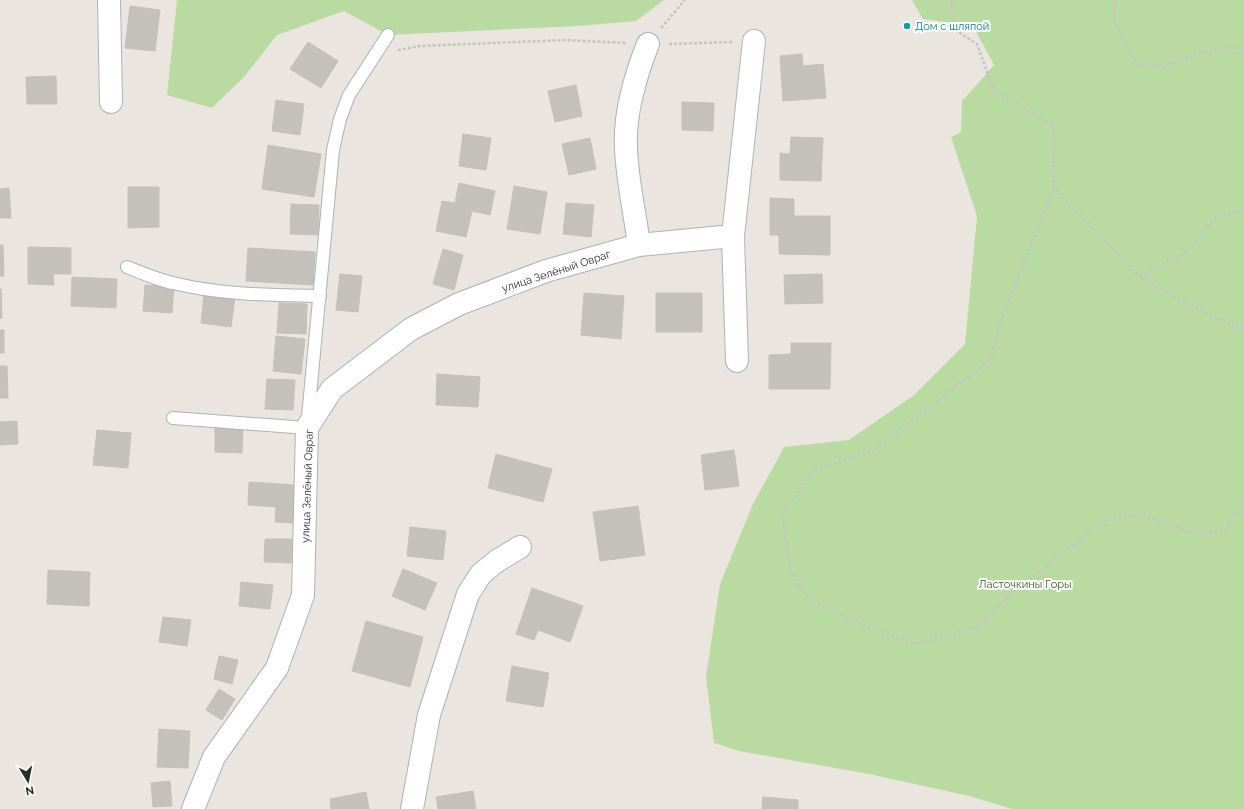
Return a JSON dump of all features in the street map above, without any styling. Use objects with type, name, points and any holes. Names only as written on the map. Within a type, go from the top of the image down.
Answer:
[{"type":"street","points":[[108,0],[110,102]]},
{"type":"street","points":[[737,361],[733,236],[754,41]]},
{"type":"street","points":[[640,245],[626,148],[628,120],[638,68],[648,44]]},
{"type":"street","name":"улица Зелёный Овраг","points":[[193,809],[214,757],[277,668],[302,595],[307,428],[332,389],[373,356],[411,330],[459,304],[546,271],[640,245],[733,236]]},
{"type":"street","points":[[412,809],[432,702],[468,594],[481,574],[497,561],[520,547]]},
{"type":"lane","points":[[173,418],[307,428],[333,150],[340,118],[348,95],[388,35]]},
{"type":"lane","points":[[127,267],[171,283],[203,290],[270,296],[320,296]]},
{"type":"path","points":[[648,44],[684,0]]},
{"type":"path","points":[[951,0],[956,30],[978,44],[994,91],[1054,124],[1054,188],[1003,315],[990,360],[873,451],[812,471],[782,515],[791,572],[810,601],[863,626],[917,644],[977,627],[1018,588],[1104,521],[1138,514],[1196,534],[1223,531],[1244,505]]},
{"type":"path","points":[[1115,0],[1114,21],[1136,64],[1164,67],[1197,54],[1229,47],[1244,50]]},
{"type":"path","points":[[375,54],[420,46],[567,40],[648,44],[754,41]]},
{"type":"path","points":[[1054,188],[1139,276],[1176,297],[1244,331]]},
{"type":"path","points":[[1139,276],[1188,251],[1214,219],[1244,210]]},
{"type":"green space","points":[[177,0],[664,0],[636,21],[578,26],[388,35],[344,11],[277,35],[244,77],[212,108],[167,95]]},
{"type":"green space","name":"Ласточкины Горы","points":[[912,0],[1244,0],[1244,809],[1012,809],[969,796],[869,774],[739,751],[714,743],[706,677],[720,584],[753,504],[784,447],[849,440],[914,395],[965,344],[977,216],[951,137],[961,132],[962,101],[994,65],[973,26],[923,19]]},
{"type":"building","points":[[130,6],[160,10],[155,51],[125,48]]},
{"type":"building","points":[[308,42],[338,61],[321,88],[290,69]]},
{"type":"building","points":[[802,54],[803,66],[823,64],[826,98],[783,101],[780,56]]},
{"type":"building","points":[[56,76],[57,104],[27,104],[26,77]]},
{"type":"building","points":[[576,85],[582,116],[555,122],[548,91]]},
{"type":"building","points":[[276,100],[304,104],[300,135],[272,131]]},
{"type":"building","points":[[682,102],[714,103],[713,131],[682,130]]},
{"type":"building","points":[[463,134],[491,138],[486,170],[459,166]]},
{"type":"building","points":[[791,137],[823,138],[821,181],[780,180],[780,153],[790,154]]},
{"type":"building","points":[[590,138],[596,169],[569,175],[562,144]]},
{"type":"building","points":[[268,145],[321,154],[314,197],[262,189]]},
{"type":"building","points":[[459,183],[495,191],[490,215],[472,211],[466,237],[436,231],[442,201],[455,203]]},
{"type":"building","points":[[514,186],[547,192],[540,234],[507,229]]},
{"type":"building","points":[[128,187],[159,187],[159,227],[128,228]]},
{"type":"building","points":[[9,188],[11,218],[0,218],[0,189]]},
{"type":"building","points":[[770,198],[794,199],[794,216],[830,216],[830,255],[779,254],[779,235],[770,235]]},
{"type":"building","points":[[566,203],[594,205],[591,237],[563,234]]},
{"type":"building","points":[[291,204],[319,205],[318,235],[290,234]]},
{"type":"building","points":[[0,245],[3,245],[4,276],[0,276]]},
{"type":"building","points":[[28,247],[71,248],[71,274],[53,274],[54,285],[28,284]]},
{"type":"building","points":[[248,248],[315,252],[313,285],[246,281]]},
{"type":"building","points":[[443,249],[463,255],[454,290],[433,284]]},
{"type":"building","points":[[340,274],[362,276],[358,312],[336,310]]},
{"type":"building","points":[[822,274],[823,303],[785,304],[784,275]]},
{"type":"building","points":[[72,277],[117,279],[116,308],[71,306]]},
{"type":"building","points":[[145,285],[174,287],[172,313],[143,311]]},
{"type":"building","points":[[1,289],[2,318],[0,318]]},
{"type":"building","points":[[204,293],[235,297],[231,327],[201,323]]},
{"type":"building","points":[[584,293],[624,296],[621,339],[581,335]]},
{"type":"building","points":[[656,293],[702,293],[702,332],[656,332]]},
{"type":"building","points":[[279,303],[307,304],[306,334],[277,333]]},
{"type":"building","points":[[0,330],[4,330],[4,353],[0,353]]},
{"type":"building","points":[[276,336],[305,339],[301,374],[273,371]]},
{"type":"building","points":[[791,343],[831,343],[830,389],[769,389],[769,355],[791,354]]},
{"type":"building","points":[[0,366],[7,366],[8,398],[0,398]]},
{"type":"building","points":[[437,374],[480,377],[478,407],[436,405]]},
{"type":"building","points":[[267,379],[295,380],[293,410],[265,409]]},
{"type":"building","points":[[17,421],[18,444],[0,445],[0,422]]},
{"type":"building","points":[[215,425],[243,425],[242,453],[215,452]]},
{"type":"building","points":[[97,430],[131,433],[128,468],[93,465]]},
{"type":"building","points":[[734,450],[739,486],[705,490],[701,455]]},
{"type":"building","points":[[496,454],[552,469],[543,502],[488,488]]},
{"type":"building","points":[[249,482],[295,485],[293,523],[275,522],[276,507],[248,505]]},
{"type":"building","points":[[638,506],[645,555],[600,561],[593,512]]},
{"type":"building","points":[[410,527],[446,531],[443,560],[407,556]]},
{"type":"building","points":[[265,539],[292,539],[291,563],[264,562]]},
{"type":"building","points":[[403,569],[437,583],[425,610],[392,596]]},
{"type":"building","points":[[48,570],[90,572],[89,606],[47,604]]},
{"type":"building","points":[[241,582],[273,585],[270,609],[239,606]]},
{"type":"building","points":[[532,588],[583,606],[570,642],[538,630],[534,640],[516,634]]},
{"type":"building","points":[[163,617],[191,620],[187,646],[159,642]]},
{"type":"building","points":[[366,621],[423,637],[410,687],[352,671]]},
{"type":"building","points":[[219,656],[238,660],[232,684],[214,679]]},
{"type":"building","points":[[512,666],[549,673],[543,707],[506,701]]},
{"type":"building","points":[[219,689],[235,699],[222,720],[206,710]]},
{"type":"building","points":[[159,729],[190,731],[188,768],[157,767]]},
{"type":"building","points":[[170,781],[172,806],[153,807],[151,783]]},
{"type":"building","points":[[473,791],[476,809],[438,809],[436,797]]},
{"type":"building","points":[[366,792],[369,809],[331,809],[330,799]]},
{"type":"building","points":[[763,797],[798,800],[798,809],[762,809]]},
{"type":"place","name":"Дом с шляпой","points":[[907,26]]}]
